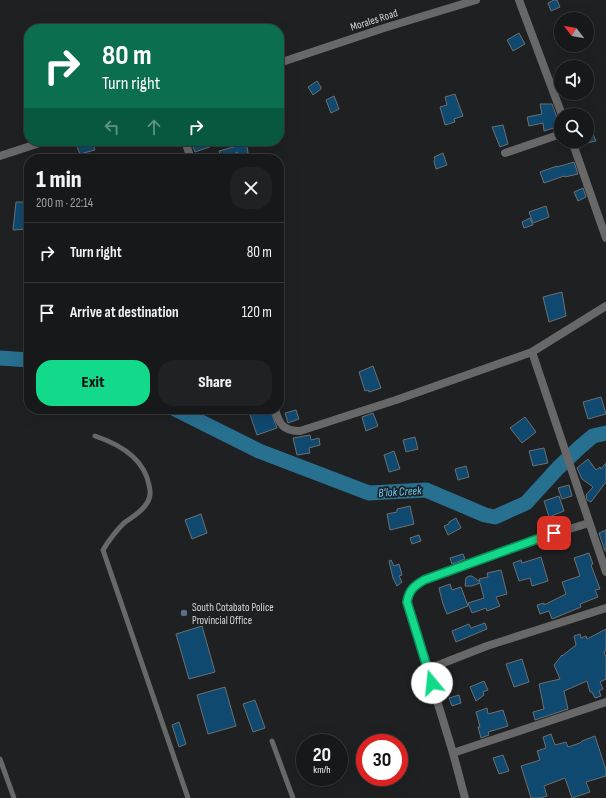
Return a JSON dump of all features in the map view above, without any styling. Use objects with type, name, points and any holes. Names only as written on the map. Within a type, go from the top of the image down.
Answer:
[{"type":"street","name":"Morales Road","points":[[284,61],[384,28],[476,0]]},
{"type":"street","points":[[519,0],[559,108]]},
{"type":"street","points":[[505,153],[554,136]]},
{"type":"street","points":[[0,156],[31,146]]},
{"type":"street","points":[[574,148],[606,238]]},
{"type":"street","points":[[276,414],[282,426],[287,430],[300,431],[532,352],[606,306]]},
{"type":"street","points":[[532,352],[606,572]]},
{"type":"street","points":[[465,798],[453,753],[407,602],[409,591],[424,580],[543,537],[589,523]]},
{"type":"street","points":[[428,669],[487,646],[606,608]]},
{"type":"street","points":[[453,753],[606,702]]},
{"type":"lane","points":[[95,436],[116,444],[124,449],[143,468],[148,478],[151,494],[148,502],[124,524],[103,550],[188,798]]},
{"type":"lane","points":[[272,740],[293,798]]},
{"type":"lane","points":[[0,759],[14,798]]},
{"type":"building","points":[[557,0],[560,7],[551,11],[548,3]]},
{"type":"building","points":[[519,33],[525,44],[513,51],[507,40]]},
{"type":"building","points":[[317,81],[321,89],[313,95],[308,87]]},
{"type":"building","points":[[455,94],[463,116],[454,119],[455,122],[445,125],[440,107],[447,105],[445,97]]},
{"type":"building","points":[[334,96],[339,109],[331,113],[326,100]]},
{"type":"building","points":[[540,104],[552,104],[554,110],[554,128],[544,131],[543,123],[529,126],[527,117],[542,114]]},
{"type":"building","points":[[503,125],[508,144],[500,147],[492,127]]},
{"type":"building","points":[[94,146],[95,150],[80,154],[77,147]]},
{"type":"building","points":[[193,146],[212,146],[195,152]]},
{"type":"building","points":[[237,146],[248,146],[248,153],[245,154],[238,154],[237,152],[234,154],[220,154],[219,151]]},
{"type":"building","points":[[443,153],[447,165],[436,169],[434,157]]},
{"type":"building","points":[[574,162],[578,174],[564,176],[544,183],[540,172]]},
{"type":"building","points":[[583,188],[586,197],[578,201],[574,192]]},
{"type":"building","points":[[16,202],[24,202],[24,229],[13,230]]},
{"type":"building","points":[[546,206],[549,217],[533,223],[529,212]]},
{"type":"building","points":[[530,218],[533,225],[524,228],[522,222]]},
{"type":"building","points":[[562,292],[566,316],[549,322],[543,297]]},
{"type":"building","points":[[373,366],[381,388],[369,392],[368,390],[365,391],[359,372]]},
{"type":"building","points":[[601,397],[606,414],[588,419],[583,402]]},
{"type":"building","points":[[296,410],[299,419],[288,423],[285,413]]},
{"type":"building","points":[[373,413],[378,426],[366,431],[362,417]]},
{"type":"building","points":[[250,414],[272,414],[277,428],[257,435]]},
{"type":"building","points":[[525,417],[536,432],[522,443],[510,428]]},
{"type":"building","points":[[310,435],[311,440],[319,438],[320,445],[309,448],[310,453],[297,455],[293,438]]},
{"type":"building","points":[[415,437],[418,449],[406,452],[403,440]]},
{"type":"building","points":[[544,448],[548,463],[533,466],[529,451]]},
{"type":"building","points":[[394,451],[400,469],[389,472],[384,455]]},
{"type":"building","points":[[588,459],[596,470],[600,467],[601,469],[606,463],[606,482],[591,502],[587,500],[586,495],[593,487],[582,479],[577,468]]},
{"type":"building","points":[[466,466],[469,477],[458,480],[455,469]]},
{"type":"building","points":[[569,485],[572,496],[562,499],[558,488]]},
{"type":"building","points":[[559,496],[564,511],[549,517],[544,501]]},
{"type":"building","points":[[410,506],[414,524],[390,530],[387,514],[397,512],[397,509]]},
{"type":"building","points":[[201,514],[207,533],[192,539],[185,520]]},
{"type":"building","points":[[456,518],[461,528],[448,535],[444,526]]},
{"type":"building","points":[[606,530],[606,551],[605,551],[599,533]]},
{"type":"building","points":[[419,535],[421,541],[412,544],[410,538]]},
{"type":"building","points":[[589,553],[593,564],[591,565],[600,589],[595,590],[598,597],[580,604],[581,607],[552,619],[549,611],[540,614],[537,605],[544,603],[544,605],[566,594],[562,582],[580,576],[574,558]]},
{"type":"building","points":[[463,554],[465,559],[452,564],[450,558]]},
{"type":"building","points":[[541,557],[548,581],[532,586],[530,578],[519,581],[513,563],[521,560],[522,563]]},
{"type":"building","points":[[391,560],[394,566],[399,564],[402,575],[399,576],[402,582],[397,586],[393,578],[389,561]]},
{"type":"building","points":[[501,570],[507,594],[496,597],[500,606],[487,611],[486,608],[472,613],[468,603],[484,598],[480,583],[472,586],[465,586],[466,578],[472,576],[480,582],[479,579],[488,577],[487,573]]},
{"type":"building","points":[[450,584],[452,590],[461,587],[468,606],[447,614],[439,588]]},
{"type":"building","points":[[485,623],[487,629],[456,642],[452,631],[469,624],[471,628]]},
{"type":"building","points":[[202,626],[215,672],[189,679],[176,634]]},
{"type":"building","points":[[606,629],[606,651],[604,652],[606,657],[606,679],[600,682],[603,689],[599,691],[601,696],[595,698],[592,692],[590,692],[587,681],[564,691],[568,709],[535,720],[533,712],[544,709],[539,684],[560,679],[554,665],[562,655],[576,645],[574,636],[580,634],[581,638],[586,636],[587,639]]},
{"type":"building","points":[[522,659],[529,682],[514,687],[506,664]]},
{"type":"building","points":[[484,681],[488,690],[483,692],[484,695],[476,701],[470,687]]},
{"type":"building","points":[[225,687],[236,726],[208,734],[197,695]]},
{"type":"building","points":[[459,695],[461,703],[452,706],[449,698]]},
{"type":"building","points":[[255,700],[265,728],[253,732],[243,704]]},
{"type":"building","points":[[487,708],[488,714],[503,710],[508,726],[488,732],[489,735],[481,738],[476,712]]},
{"type":"building","points":[[179,722],[186,744],[179,747],[172,725]]},
{"type":"building","points":[[551,734],[555,745],[566,742],[568,747],[595,736],[606,770],[606,776],[586,782],[590,792],[572,798],[565,778],[544,786],[547,796],[531,798],[521,766],[540,760],[537,751],[546,748],[543,737]]},
{"type":"building","points":[[503,755],[509,771],[499,774],[493,758]]},
{"type":"waterway","name":"B'lok Creek","points":[[0,358],[24,360]]},
{"type":"waterway","name":"B'lok Creek","points":[[185,414],[259,451],[369,493],[426,490],[485,515],[495,517],[526,503],[558,468],[580,447],[593,436],[606,433]]},
{"type":"place","name":"South Cotabato Police Provincial Office","points":[[184,613]]},
{"type":"route","points":[[432,683],[407,602],[409,591],[424,580],[554,533]]}]
